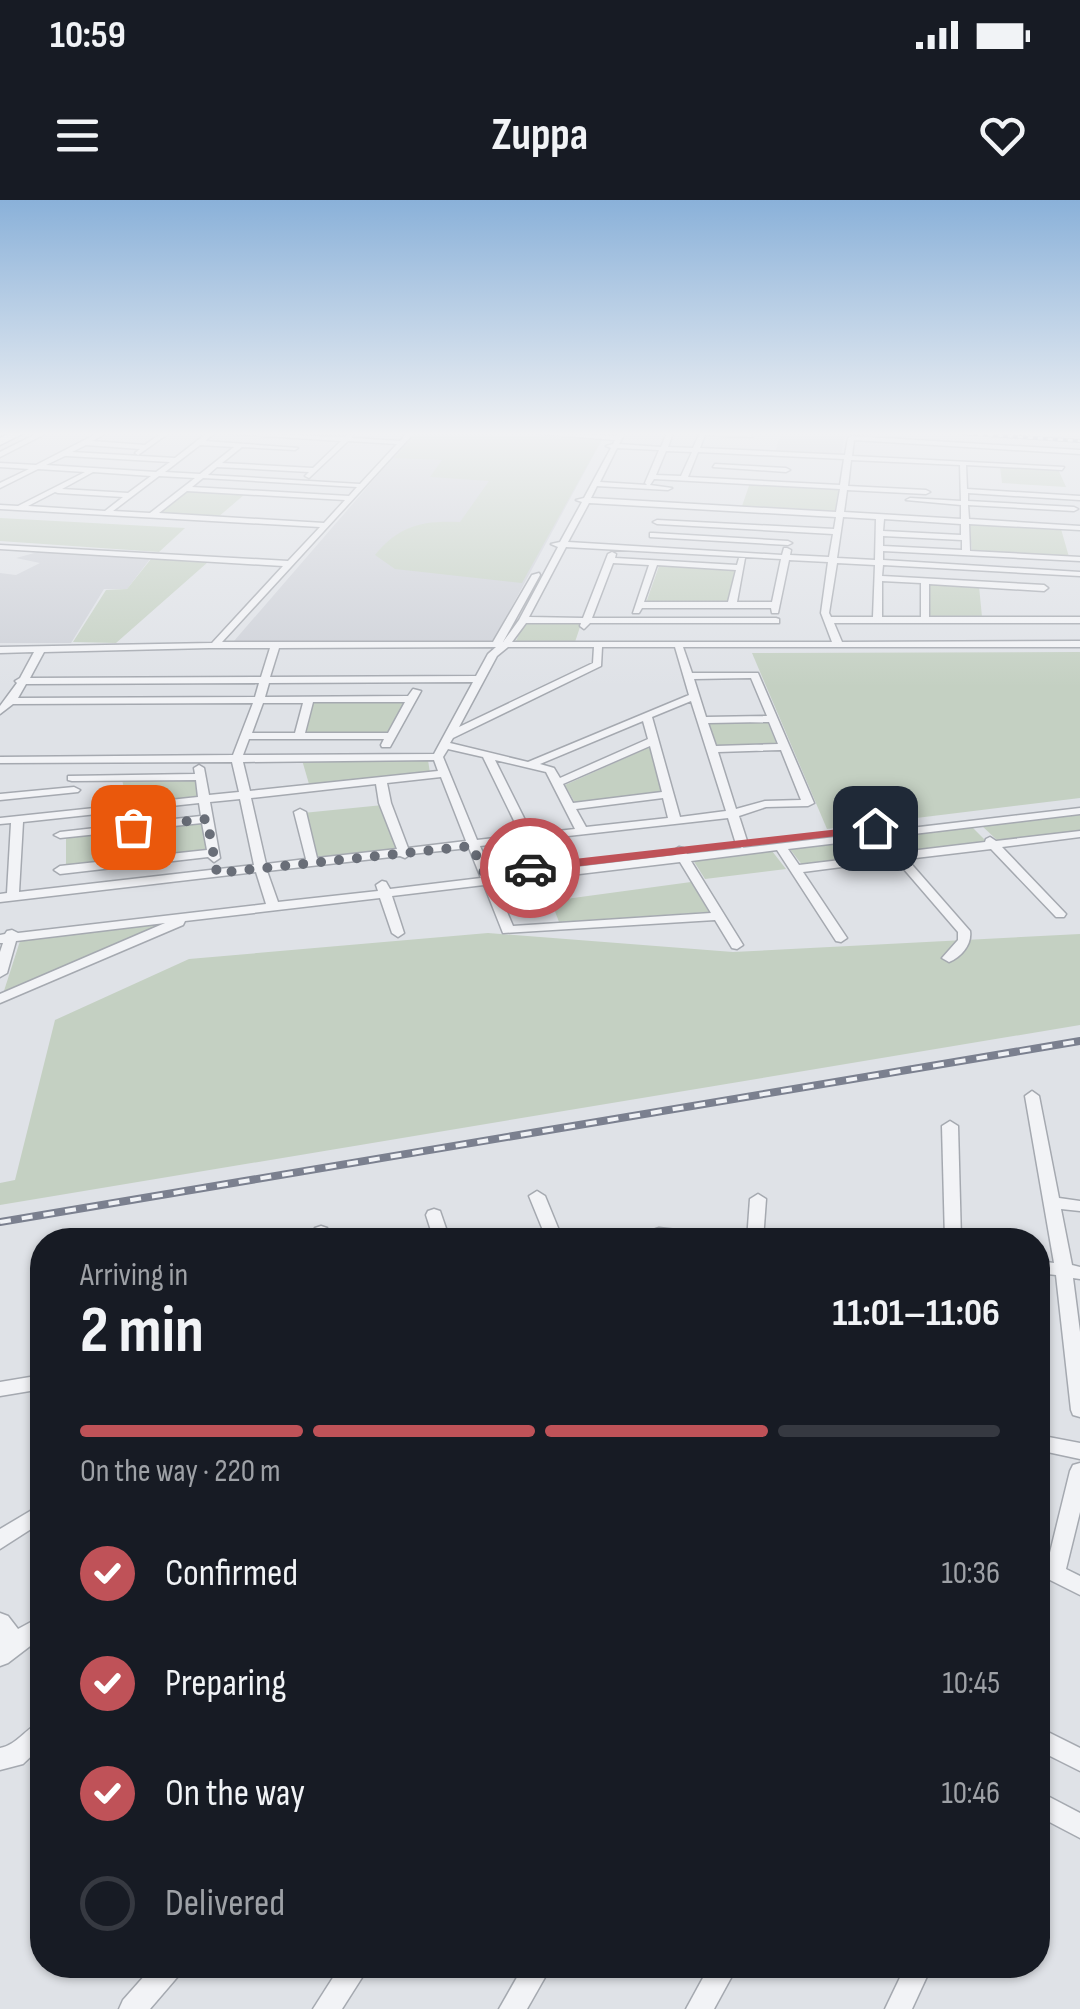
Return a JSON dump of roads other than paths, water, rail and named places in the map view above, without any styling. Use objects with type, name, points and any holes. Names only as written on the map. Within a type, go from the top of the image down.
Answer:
[{"type":"street","points":[[193,517],[323,525]]},
{"type":"street","points":[[268,522],[273,517]]},
{"type":"street","points":[[213,647],[330,517]]},
{"type":"street","points":[[574,517],[444,746],[444,774],[508,930],[719,916]]},
{"type":"street","points":[[648,550],[658,517]]},
{"type":"street","points":[[838,517],[826,614],[838,644]]},
{"type":"street","points":[[877,620],[880,517]]},
{"type":"street","points":[[892,517],[1080,526]]},
{"type":"street","points":[[918,517],[1080,526]]},
{"type":"street","points":[[964,520],[966,553]]},
{"type":"street","points":[[657,522],[837,532]]},
{"type":"street","points":[[880,548],[1078,559],[1065,527]]},
{"type":"street","points":[[782,644],[776,621],[777,605],[791,530]]},
{"type":"street","points":[[880,534],[966,538]]},
{"type":"street","points":[[653,535],[788,543]]},
{"type":"street","points":[[559,544],[1080,574]]},
{"type":"street","points":[[499,646],[522,620],[559,544]]},
{"type":"street","points":[[0,546],[287,564]]},
{"type":"street","points":[[579,644],[615,548]]},
{"type":"street","points":[[732,605],[743,556]]},
{"type":"street","points":[[610,560],[740,568]]},
{"type":"street","points":[[632,620],[654,563]]},
{"type":"street","points":[[1040,572],[1050,619]]},
{"type":"street","points":[[879,578],[1044,588]]},
{"type":"street","points":[[925,581],[925,620]]},
{"type":"street","points":[[983,584],[988,619]]},
{"type":"street","points":[[638,606],[777,605]]},
{"type":"street","points":[[522,620],[776,621]]},
{"type":"street","points":[[828,620],[1080,620]]},
{"type":"street","points":[[0,650],[579,644],[1080,645]]},
{"type":"street","points":[[499,646],[1080,645]]},
{"type":"street","points":[[272,902],[260,870],[236,758],[260,700],[274,647]]},
{"type":"street","points":[[0,760],[379,758],[444,746],[598,664],[598,648]]},
{"type":"street","points":[[680,648],[742,844]]},
{"type":"street","points":[[14,701],[19,683],[40,650]]},
{"type":"street","points":[[17,819],[6,897],[405,854],[733,814],[765,804],[808,802],[755,675],[688,676]]},
{"type":"street","points":[[379,758],[423,679]]},
{"type":"street","points":[[0,686],[480,679]]},
{"type":"street","points":[[529,765],[695,696]]},
{"type":"street","points":[[0,711],[14,701],[412,698]]},
{"type":"street","points":[[299,737],[309,699]]},
{"type":"street","points":[[647,716],[675,821]]},
{"type":"street","points":[[703,720],[773,719]]},
{"type":"street","points":[[244,736],[391,736]]},
{"type":"street","points":[[557,783],[654,741]]},
{"type":"street","points":[[444,746],[550,770],[582,831]]},
{"type":"street","points":[[712,748],[785,747]]},
{"type":"street","points":[[487,755],[528,837]]},
{"type":"street","points":[[293,758],[304,789]]},
{"type":"street","points":[[197,759],[217,873]]},
{"type":"street","points":[[70,760],[77,813]]},
{"type":"street","points":[[0,821],[444,774]]},
{"type":"street","points":[[0,798],[115,778],[200,777]]},
{"type":"street","points":[[115,778],[122,808]]},
{"type":"street","points":[[381,781],[405,854]]},
{"type":"street","points":[[569,806],[668,794]]},
{"type":"street","points":[[681,854],[1080,808]]},
{"type":"street","points":[[6,934],[1080,808]]},
{"type":"street","points":[[300,812],[314,864]]},
{"type":"street","points":[[60,815],[60,891]]},
{"type":"street","points":[[60,835],[207,819]]},
{"type":"street","points":[[973,823],[1060,914]]},
{"type":"street","points":[[156,825],[160,859]]},
{"type":"street","points":[[111,829],[112,864]]},
{"type":"street","points":[[878,831],[964,931],[965,941],[948,958]]},
{"type":"street","points":[[796,869],[1080,834]]},
{"type":"street","points":[[780,846],[841,938]]},
{"type":"street","points":[[60,870],[213,853]]},
{"type":"street","points":[[681,854],[738,945]]},
{"type":"street","points":[[384,889],[398,934]]},
{"type":"street","points":[[6,934],[180,918],[272,902]]},
{"type":"street","points":[[0,999],[179,924],[180,918]]},
{"type":"street","points":[[0,973],[6,934]]},
{"type":"street","points":[[1032,1096],[1051,1202],[1072,1272],[1080,1410]]},
{"type":"street","points":[[950,1126],[953,1228]]},
{"type":"street","points":[[538,1196],[550,1228]]},
{"type":"street","points":[[756,1228],[758,1199]]},
{"type":"street","points":[[1051,1202],[1080,1206]]},
{"type":"street","points":[[434,1215],[438,1228]]},
{"type":"street","points":[[0,1389],[30,1384]]},
{"type":"street","points":[[1050,1445],[1080,1451]]},
{"type":"street","points":[[1080,1471],[1055,1573],[1080,1586]]},
{"type":"street","points":[[0,1540],[30,1520]]},
{"type":"street","points":[[0,1623],[8,1650],[30,1634]]},
{"type":"street","points":[[0,1759],[15,1756],[30,1743]]},
{"type":"street","points":[[1050,1744],[1080,1760]]},
{"type":"street","points":[[1050,1810],[1080,1826]]},
{"type":"street","points":[[132,2009],[159,1978]]},
{"type":"street","points":[[326,2009],[349,1978]]},
{"type":"street","points":[[512,2009],[531,1978]]},
{"type":"street","points":[[699,2009],[717,1978]]},
{"type":"street","points":[[898,2009],[910,1978]]},
{"type":"railway","points":[[0,1222],[1080,1041]]}]
